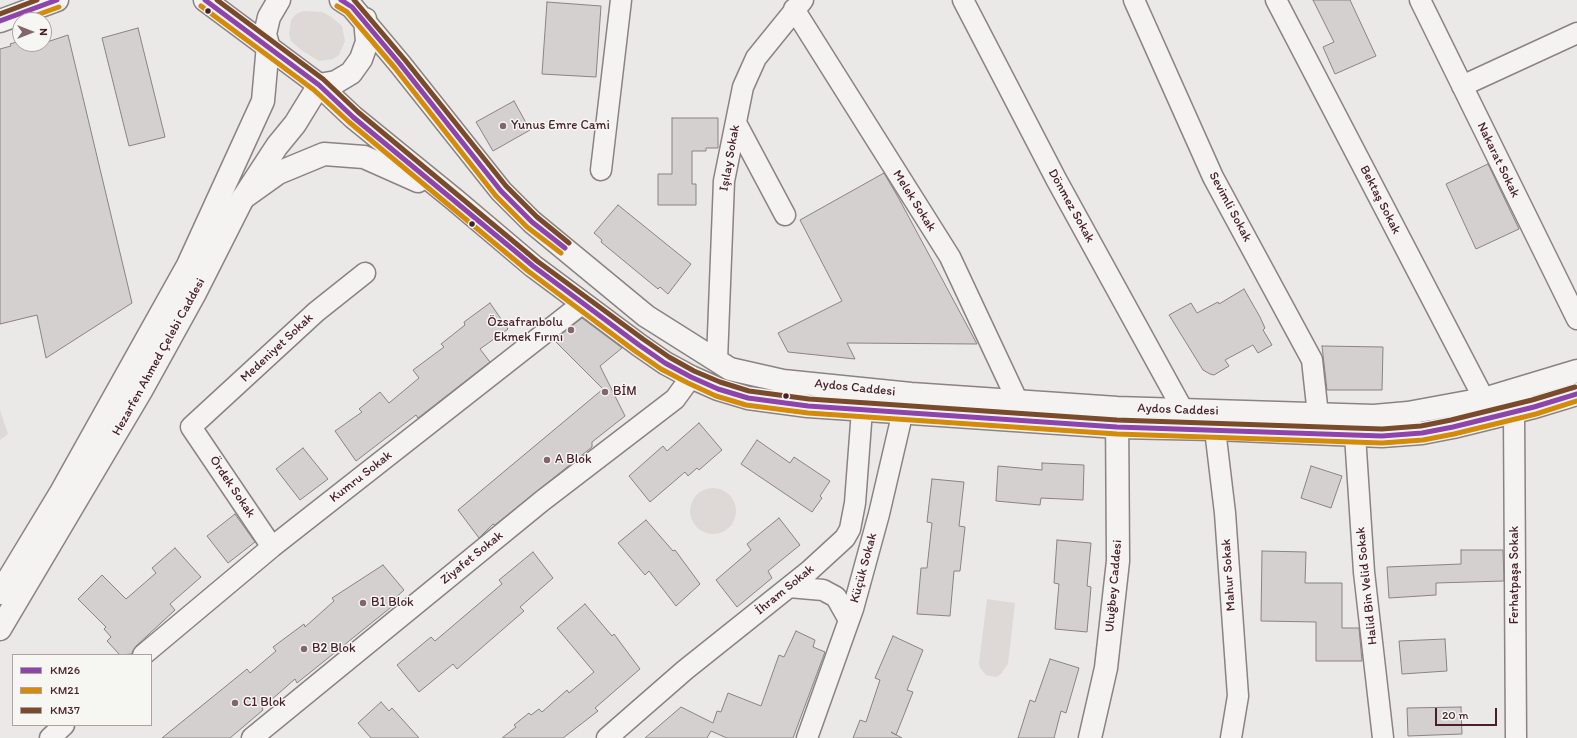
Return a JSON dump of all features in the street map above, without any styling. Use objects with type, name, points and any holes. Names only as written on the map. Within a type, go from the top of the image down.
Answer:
[{"type":"main road","points":[[0,21],[57,0]]},
{"type":"main road","points":[[205,0],[268,45]]},
{"type":"main road","name":"Hezarfen Ahmed Çelebi Caddesi","points":[[0,593],[64,488],[188,265],[264,101],[268,45],[266,34],[269,17],[279,0]]},
{"type":"main road","name":"Aydos Caddesi","points":[[341,0],[352,8],[400,64],[479,166],[501,191],[532,222],[646,316],[730,369],[861,399],[1118,418],[1214,420],[1318,415],[1374,416],[1487,409],[1514,412],[1577,394]]},
{"type":"main road","points":[[319,86],[336,82],[351,72],[362,59],[367,42],[367,25],[361,0]]},
{"type":"main road","name":"Aydos Caddesi","points":[[268,45],[533,266],[654,356],[718,390],[748,398],[778,404],[861,399]]},
{"type":"main road","name":"Hezarfen Ahmed Çelebi Caddesi","points":[[0,629],[141,391],[194,295],[243,198],[319,86]]},
{"type":"main road","points":[[243,198],[278,173],[324,154],[334,154],[364,157],[394,169],[455,200]]},
{"type":"main road","name":"Aydos Caddesi","points":[[902,403],[1018,402],[1118,418],[1183,410],[1214,420],[1355,435],[1382,436],[1422,433],[1487,409],[1577,371]]},
{"type":"main road","name":"Uluğbey Caddesi","points":[[1090,738],[1106,668],[1118,561],[1118,418]]},
{"type":"street","points":[[601,170],[621,0]]},
{"type":"street","name":"Dönmez Sokak","points":[[963,0],[1056,179],[1183,410]]},
{"type":"street","name":"Sevimli Sokak","points":[[1134,0],[1213,177],[1312,360],[1318,415]]},
{"type":"street","name":"Bektaş Sokak","points":[[1276,0],[1487,409]]},
{"type":"street","name":"Nakarat Sokak","points":[[1420,0],[1577,319]]},
{"type":"street","name":"Işılay Sokak","points":[[717,360],[724,181],[743,87],[756,58],[799,4]]},
{"type":"street","name":"Melek Sokak","points":[[799,4],[950,257],[1018,402]]},
{"type":"street","points":[[1462,86],[1577,33]]},
{"type":"street","points":[[736,123],[785,215]]},
{"type":"street","name":"Medeniyet Sokak","points":[[191,426],[316,312],[365,273]]},
{"type":"street","name":"Kumru Sokak","points":[[144,654],[272,547],[583,303]]},
{"type":"street","name":"Ziyafet Sokak","points":[[252,738],[542,501],[675,398],[692,377]]},
{"type":"street","name":"İhram Sokak","points":[[607,738],[685,670],[838,547],[850,529],[856,503],[861,399]]},
{"type":"street","name":"Küçük Sokak","points":[[807,738],[849,620],[879,514],[902,403]]},
{"type":"street","name":"Ferhatpaşa Sokak","points":[[1514,412],[1516,738]]},
{"type":"street","name":"Mahur Sokak","points":[[1214,420],[1225,513],[1238,696],[1231,738]]},
{"type":"street","name":"Ördek Sokak","points":[[191,426],[272,547]]},
{"type":"street","name":"Halid Bin Velid Sokak","points":[[1355,435],[1364,572],[1383,738]]},
{"type":"street","points":[[789,587],[823,590],[836,597],[849,620]]},
{"type":"street","points":[[50,738],[63,726]]},
{"type":"shaded area","points":[[304,11],[322,12],[330,16],[342,26],[345,41],[339,55],[333,59],[319,61],[301,50],[291,41],[289,34],[291,20],[296,14]]},
{"type":"shaded area","points":[[0,410],[8,434],[0,440]]},
{"type":"shaded area","points":[[718,488],[730,494],[735,502],[735,520],[730,528],[722,533],[708,534],[696,528],[691,520],[690,506],[696,494],[704,489]]},
{"type":"shaded area","points":[[987,599],[1015,603],[1008,664],[1000,675],[996,677],[986,675],[980,668],[979,663]]},
{"type":"building","points":[[1313,0],[1350,0],[1376,56],[1335,74],[1323,47],[1334,42]]},
{"type":"building","points":[[547,2],[601,6],[596,77],[542,74]]},
{"type":"building","points":[[138,28],[165,137],[129,146],[102,38]]},
{"type":"building","points":[[68,35],[132,303],[46,358],[37,315],[0,324],[0,49],[11,46],[10,44],[12,43],[12,52],[52,52],[52,40]]},
{"type":"building","name":"Yunus Emre Cami","points":[[514,101],[530,130],[493,151],[476,122]]},
{"type":"building","points":[[672,118],[718,118],[718,148],[706,148],[706,151],[692,151],[692,184],[696,184],[696,205],[658,205],[658,174],[672,174]]},
{"type":"building","points":[[1488,164],[1519,229],[1476,249],[1446,184]]},
{"type":"building","points":[[884,173],[977,344],[847,343],[855,359],[788,352],[778,333],[842,301],[800,220]]},
{"type":"building","points":[[618,205],[691,264],[668,294],[660,287],[658,289],[601,242],[602,240],[594,233]]},
{"type":"building","points":[[1244,289],[1260,317],[1265,328],[1263,330],[1272,345],[1258,353],[1253,345],[1225,360],[1229,366],[1214,375],[1210,374],[1203,370],[1169,315],[1191,303],[1197,313],[1218,302],[1219,304]]},
{"type":"building","points":[[490,303],[508,329],[480,349],[490,362],[418,418],[416,415],[356,461],[335,431],[362,412],[359,409],[380,392],[389,403],[419,378],[413,370],[444,347],[441,344],[465,325],[464,322]]},
{"type":"building","name":"A Blok","points":[[582,318],[622,348],[600,366],[625,416],[592,442],[592,447],[495,525],[493,524],[479,538],[458,510],[603,389],[554,340]]},
{"type":"building","points":[[1322,346],[1383,347],[1382,390],[1327,390]]},
{"type":"building","points":[[699,423],[722,450],[699,470],[697,468],[688,476],[685,472],[650,502],[629,476],[663,446],[667,451]]},
{"type":"building","points":[[757,440],[790,463],[794,457],[830,481],[820,496],[822,498],[812,512],[741,464]]},
{"type":"building","points":[[303,448],[328,479],[300,500],[276,469]]},
{"type":"building","points":[[1042,463],[1084,465],[1083,500],[1041,498],[1040,505],[996,501],[998,466],[1042,470]]},
{"type":"building","points":[[1311,466],[1342,476],[1331,508],[1301,498]]},
{"type":"building","points":[[932,479],[964,482],[959,526],[965,527],[960,571],[954,571],[950,616],[917,614],[921,568],[927,568],[932,523],[927,522]]},
{"type":"building","points":[[235,514],[255,542],[228,563],[207,536]]},
{"type":"building","points":[[779,518],[800,545],[768,571],[772,578],[737,607],[716,580],[751,550],[747,544]]},
{"type":"building","points":[[646,520],[673,551],[675,550],[700,584],[676,606],[649,571],[645,575],[618,543]]},
{"type":"building","points":[[1057,540],[1091,543],[1087,586],[1091,587],[1087,632],[1055,629],[1059,584],[1054,583]]},
{"type":"building","points":[[175,548],[201,577],[170,604],[175,610],[136,646],[132,654],[119,654],[107,641],[111,637],[104,629],[106,627],[78,599],[102,575],[126,599],[156,573],[152,568]]},
{"type":"building","points":[[1461,550],[1503,550],[1504,581],[1436,583],[1436,595],[1389,598],[1387,567],[1461,564]]},
{"type":"building","points":[[1262,551],[1306,552],[1305,583],[1342,583],[1342,628],[1359,628],[1362,661],[1316,661],[1316,622],[1261,621]]},
{"type":"building","points":[[533,552],[553,578],[520,607],[524,611],[457,669],[453,664],[419,692],[397,665],[431,637],[435,641],[502,584],[499,580]]},
{"type":"building","points":[[383,565],[404,590],[393,600],[395,604],[297,683],[295,679],[262,708],[263,710],[230,738],[162,738],[247,669],[250,673],[276,651],[273,647],[304,624],[305,627],[334,601],[332,598]]},
{"type":"building","points":[[585,604],[612,636],[614,634],[640,669],[595,708],[598,711],[563,738],[502,738],[516,727],[514,725],[529,713],[531,715],[539,709],[542,712],[567,690],[569,693],[594,672],[557,628]]},
{"type":"building","points":[[796,631],[815,640],[813,647],[825,652],[793,738],[727,738],[711,731],[707,738],[645,738],[681,707],[713,723],[717,711],[721,712],[728,693],[761,706],[779,655],[784,657]]},
{"type":"building","points":[[893,636],[923,650],[907,690],[913,692],[896,735],[902,738],[853,738],[860,720],[866,722],[880,680],[875,678]]},
{"type":"building","points":[[1445,639],[1447,671],[1402,674],[1399,641]]},
{"type":"building","points":[[1050,659],[1079,668],[1066,713],[1061,711],[1054,738],[1018,738],[1030,700],[1035,702]]},
{"type":"building","points":[[381,702],[389,711],[392,708],[419,738],[371,738],[358,723]]},
{"type":"building","points":[[1461,707],[1462,734],[1408,736],[1407,708]]},
{"type":"transit line","name":"KM37","points":[[0,14],[37,0]]},
{"type":"transit line","name":"KM26","points":[[0,21],[57,0]]},
{"type":"transit line","name":"KM26","points":[[205,0],[319,85],[353,117],[533,266],[639,345],[665,363],[691,377],[718,389],[748,398],[808,406],[1117,427],[1382,436],[1422,433],[1453,427],[1534,407],[1577,394]]},
{"type":"transit line","name":"KM37","points":[[217,0],[323,79],[358,112],[537,261],[643,339],[669,357],[694,371],[720,382],[749,391],[809,399],[1117,420],[1382,429],[1421,426],[1451,420],[1532,400],[1575,387]]},
{"type":"transit line","name":"KM26","points":[[341,0],[352,7],[400,64],[501,191],[532,222],[565,248]]},
{"type":"transit line","name":"KM37","points":[[354,0],[405,60],[506,186],[537,217],[569,243]]},
{"type":"transit line","name":"KM21","points":[[201,6],[314,90],[349,122],[528,271],[635,351],[661,369],[688,383],[716,396],[746,405],[808,413],[1117,434],[1382,443],[1423,440],[1454,434],[1536,414],[1577,401]]},
{"type":"transit line","name":"KM21","points":[[337,6],[347,12],[395,68],[496,196],[527,227],[561,253]]},
{"type":"transit line","name":"KM21","points":[[45,12],[59,7]]},
{"type":"place","name":"Yunus Emre Cami","points":[[503,126]]},
{"type":"place","name":"Özsafranbolu Ekmek Fırını","points":[[571,330]]},
{"type":"place","name":"BİM","points":[[605,392]]},
{"type":"place","name":"A Blok","points":[[547,460]]},
{"type":"place","name":"B1 Blok","points":[[363,603]]},
{"type":"place","name":"B2 Blok","points":[[304,649]]},
{"type":"place","name":"C1 Blok","points":[[235,703]]}]
